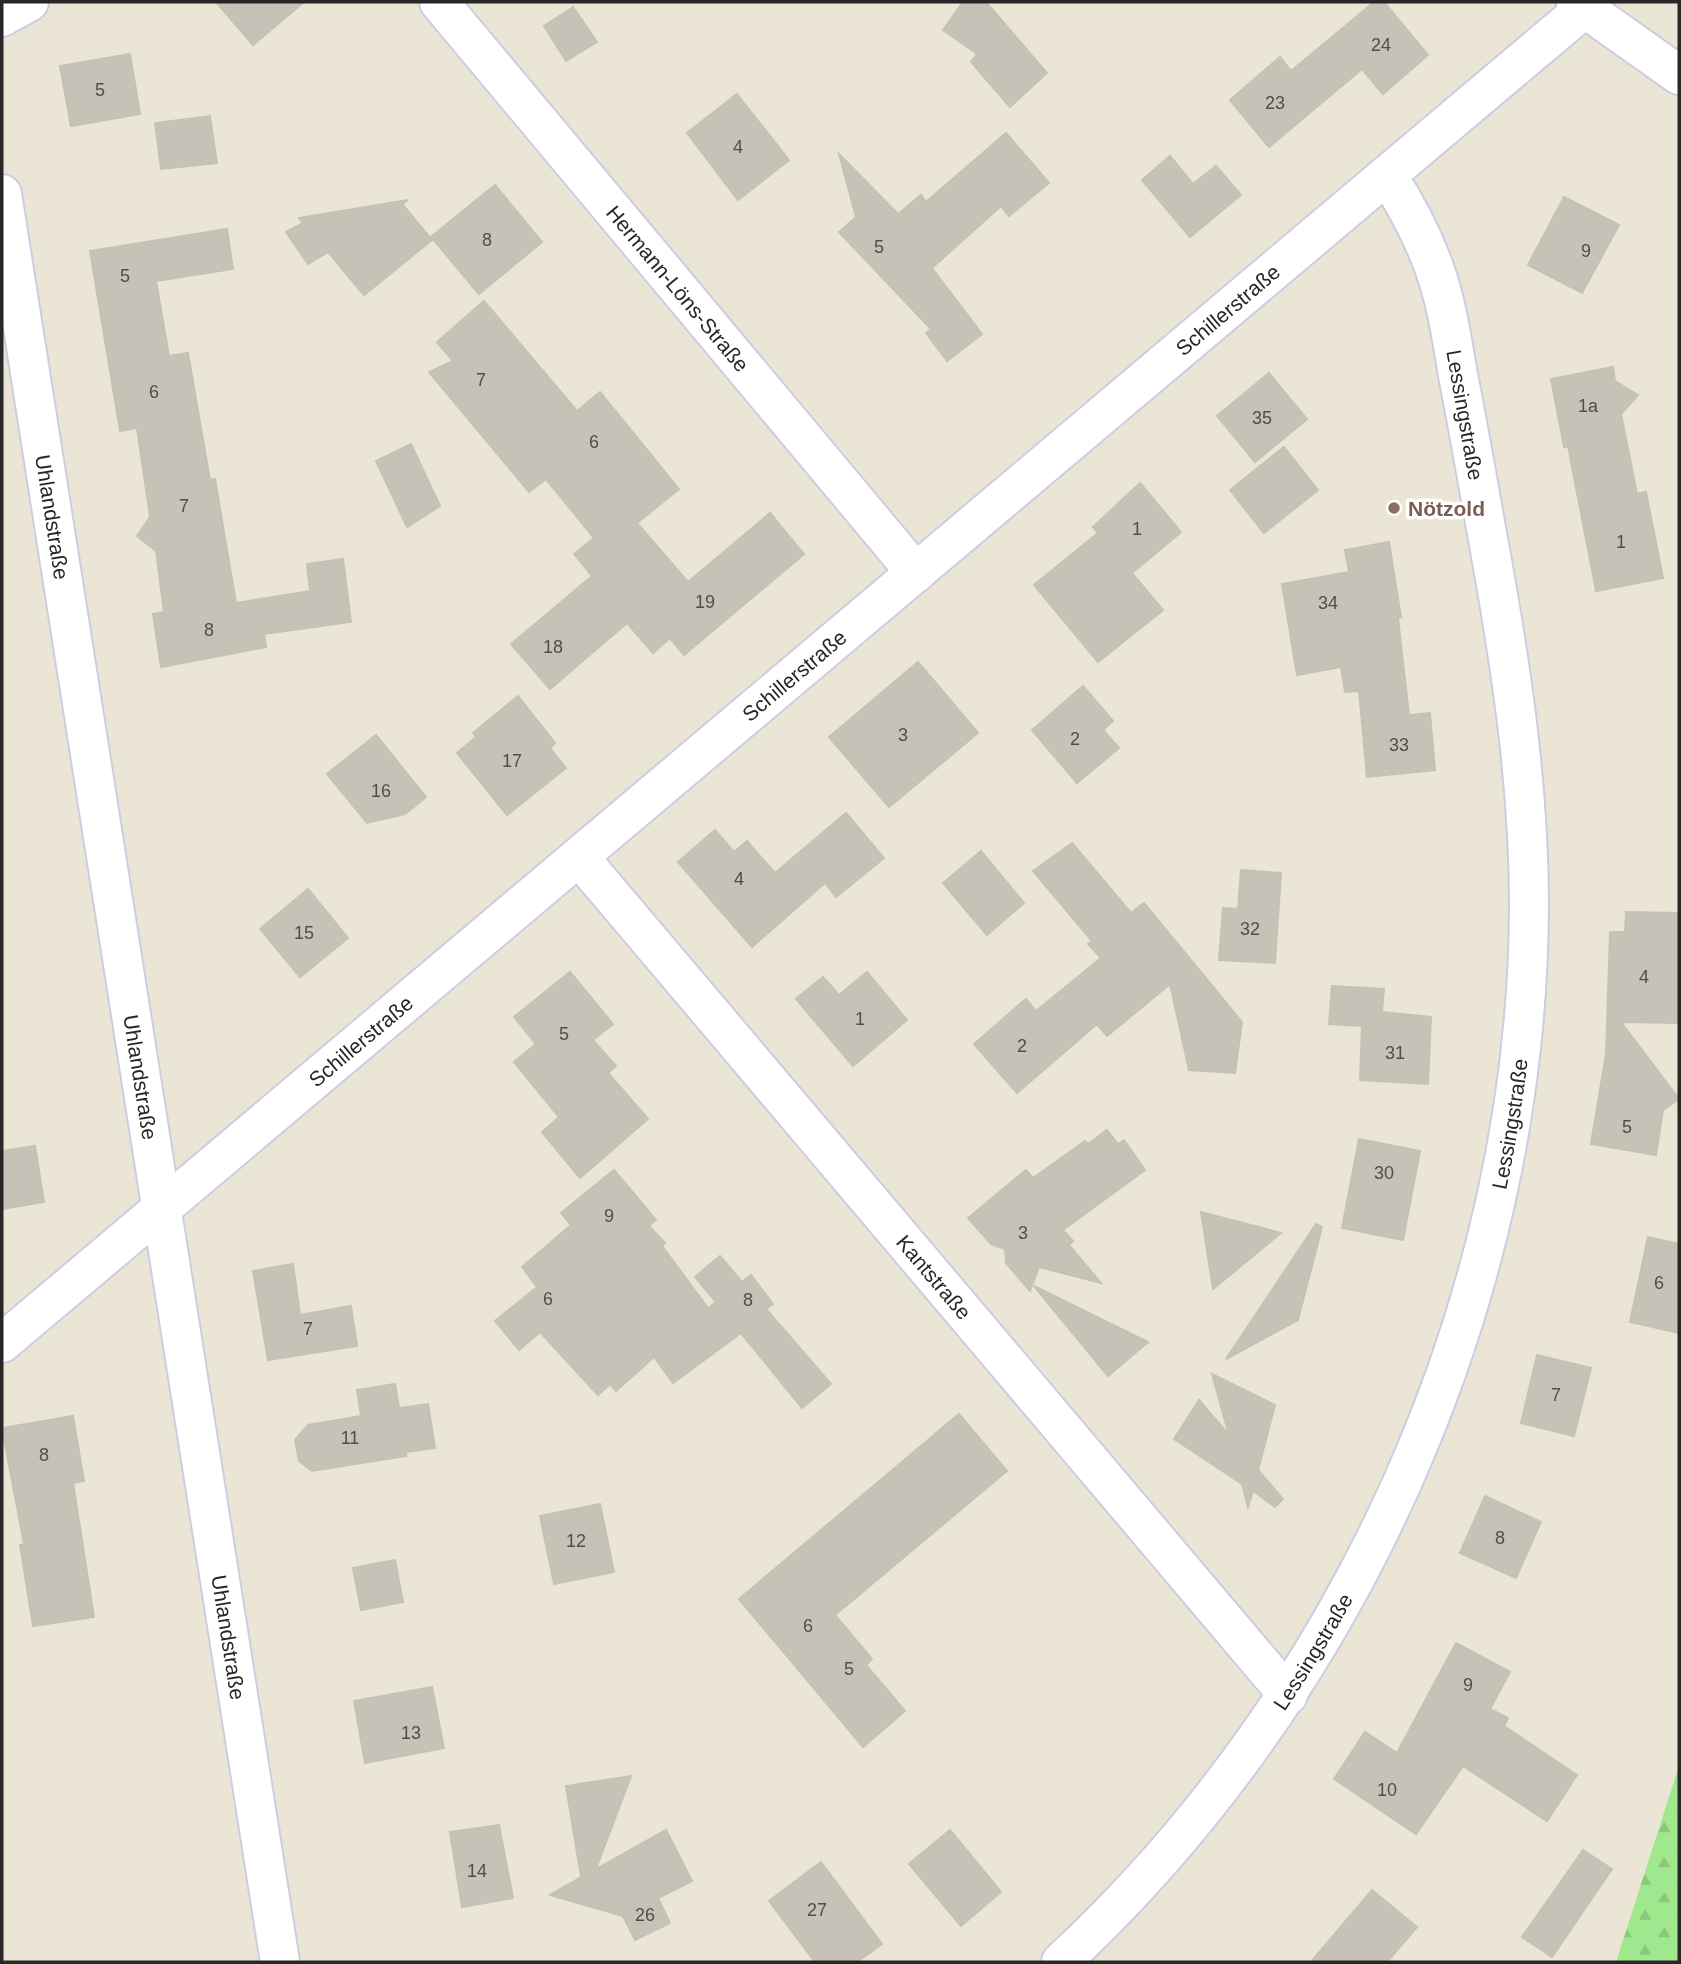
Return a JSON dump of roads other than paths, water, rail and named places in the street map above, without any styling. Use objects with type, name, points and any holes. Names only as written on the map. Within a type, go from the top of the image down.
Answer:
[{"type":"street","points":[[2,18],[29,2]]},
{"type":"street","name":"Hermann-Löns-Straße","points":[[439,2],[916,573]]},
{"type":"street","points":[[1580,5],[1679,75]]},
{"type":"street","name":"Schillerstraße","points":[[2,1343],[1387,175],[1580,5]]},
{"type":"street","name":"Lessingstraße","points":[[1061,1962],[1099,1927],[1174,1846],[1230,1778],[1288,1695],[1340,1609],[1380,1532],[1442,1382],[1471,1289],[1498,1182],[1514,1093],[1525,1000],[1529,906],[1526,812],[1516,712],[1501,610],[1437,275],[1408,207],[1387,175]]},
{"type":"street","name":"Uhlandstraße","points":[[2,194],[281,1962]]},
{"type":"street","name":"Kantstraße","points":[[579,857],[1288,1695]]},
{"type":"place","name":"Nötzold","points":[[1394,508]]}]
